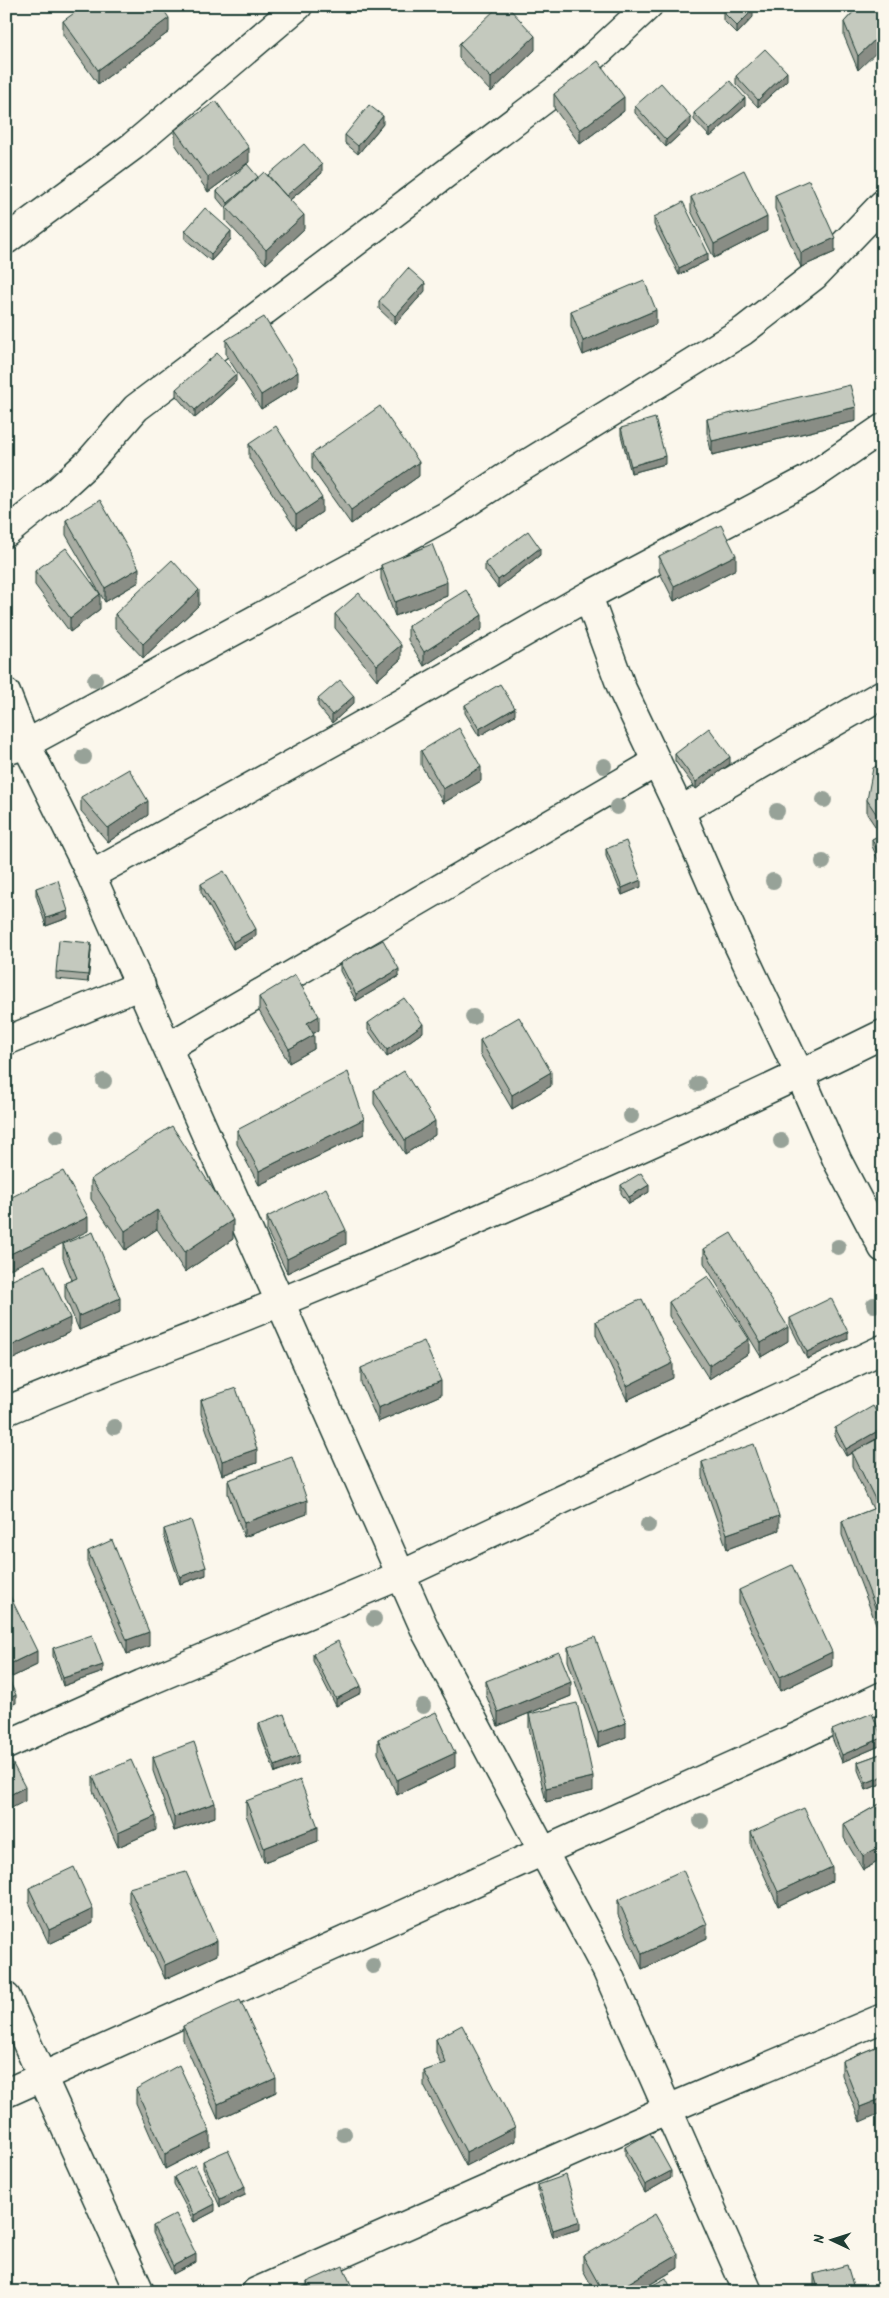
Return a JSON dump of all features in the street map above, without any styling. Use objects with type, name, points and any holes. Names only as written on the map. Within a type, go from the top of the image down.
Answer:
[{"type":"street","points":[[6,240],[133,146],[298,6]]},
{"type":"street","points":[[6,533],[52,496],[89,462],[136,408],[563,85],[648,6]]},
{"type":"street","points":[[16,748],[448,515],[514,472],[743,331],[814,276],[883,204]]},
{"type":"street","points":[[91,875],[334,741],[588,596],[807,480],[883,428]]},
{"type":"street","points":[[588,596],[622,689],[680,811],[736,940],[800,1075],[837,1160],[883,1248]]},
{"type":"street","points":[[6,693],[16,748],[91,875],[432,1642],[607,1971],[748,2292]]},
{"type":"street","points":[[680,811],[883,694]]},
{"type":"street","points":[[168,1047],[657,762]]},
{"type":"street","points":[[6,1041],[140,985]]},
{"type":"street","points":[[6,1411],[282,1302],[538,1195],[800,1075],[883,1034]]},
{"type":"street","points":[[6,1745],[142,1684],[401,1575],[883,1350]]},
{"type":"street","points":[[6,2093],[797,1737],[883,1696]]},
{"type":"street","points":[[6,1997],[140,2292]]},
{"type":"street","points":[[256,2292],[668,2109],[883,2018]]},
{"type":"building","points":[[84,6],[161,6],[169,18],[98,70],[63,21]]},
{"type":"building","points":[[499,6],[507,6],[535,36],[491,78],[459,44]]},
{"type":"building","points":[[730,6],[750,6],[753,10],[737,26],[723,12]]},
{"type":"building","points":[[859,6],[883,6],[883,32],[858,56],[844,22]]},
{"type":"building","points":[[765,49],[787,72],[758,100],[736,76]]},
{"type":"building","points":[[598,61],[624,97],[580,130],[554,94]]},
{"type":"building","points":[[730,81],[745,98],[710,130],[694,113]]},
{"type":"building","points":[[661,83],[691,117],[666,140],[635,106]]},
{"type":"building","points":[[216,101],[249,148],[208,177],[175,130]]},
{"type":"building","points":[[369,105],[383,116],[358,146],[345,135]]},
{"type":"building","points":[[304,144],[322,165],[286,196],[268,175]]},
{"type":"building","points":[[247,164],[258,177],[228,203],[217,191]]},
{"type":"building","points":[[744,170],[767,217],[714,244],[691,197]]},
{"type":"building","points":[[264,172],[304,215],[266,250],[226,207]]},
{"type":"building","points":[[809,180],[835,238],[801,253],[775,195]]},
{"type":"building","points":[[683,202],[708,253],[679,268],[654,217]]},
{"type":"building","points":[[205,208],[231,231],[211,254],[185,231]]},
{"type":"building","points":[[408,268],[425,283],[395,316],[379,301]]},
{"type":"building","points":[[644,280],[656,310],[583,341],[571,311]]},
{"type":"building","points":[[264,317],[298,372],[261,395],[226,340]]},
{"type":"building","points":[[217,353],[236,374],[195,410],[176,389]]},
{"type":"building","points":[[850,385],[856,407],[712,441],[707,419]]},
{"type":"building","points":[[380,406],[419,462],[351,510],[312,454]]},
{"type":"building","points":[[655,418],[665,456],[631,466],[621,428]]},
{"type":"building","points":[[276,426],[322,498],[296,515],[249,444]]},
{"type":"building","points":[[100,500],[139,568],[105,588],[66,520]]},
{"type":"building","points":[[721,525],[736,555],[674,586],[659,556]]},
{"type":"building","points":[[528,531],[540,548],[498,580],[485,563]]},
{"type":"building","points":[[432,544],[447,582],[395,602],[381,565]]},
{"type":"building","points":[[66,548],[100,594],[70,618],[35,571]]},
{"type":"building","points":[[172,560],[199,590],[143,644],[115,614]]},
{"type":"building","points":[[466,590],[482,615],[424,652],[408,626]]},
{"type":"building","points":[[359,593],[401,645],[377,665],[335,614]]},
{"type":"building","points":[[340,680],[354,696],[332,715],[318,699]]},
{"type":"building","points":[[500,684],[515,708],[479,729],[465,705]]},
{"type":"building","points":[[459,728],[481,767],[443,789],[421,751]]},
{"type":"building","points":[[709,728],[730,757],[696,782],[675,754]]},
{"type":"building","points":[[883,762],[883,816],[879,818],[867,800],[873,768]]},
{"type":"building","points":[[129,769],[148,801],[108,828],[81,797]]},
{"type":"building","points":[[883,834],[883,864],[872,839]]},
{"type":"building","points":[[626,841],[641,880],[622,888],[606,849]]},
{"type":"building","points":[[224,871],[256,929],[233,942],[201,884]]},
{"type":"building","points":[[58,880],[68,911],[46,918],[36,888]]},
{"type":"building","points":[[59,940],[91,943],[88,975],[56,972]]},
{"type":"building","points":[[383,940],[399,969],[356,994],[340,963]]},
{"type":"building","points":[[295,975],[319,1016],[307,1023],[314,1035],[289,1049],[259,997]]},
{"type":"building","points":[[404,998],[423,1024],[387,1050],[368,1023]]},
{"type":"building","points":[[519,1017],[551,1072],[512,1095],[480,1040]]},
{"type":"building","points":[[404,1071],[435,1121],[405,1140],[374,1090]]},
{"type":"building","points":[[348,1072],[364,1119],[259,1171],[237,1130]]},
{"type":"building","points":[[172,1126],[233,1220],[185,1252],[157,1210],[125,1231],[91,1179]]},
{"type":"building","points":[[63,1171],[88,1217],[6,1256],[6,1200]]},
{"type":"building","points":[[641,1173],[649,1185],[629,1197],[621,1185]]},
{"type":"building","points":[[326,1188],[346,1230],[287,1259],[267,1217]]},
{"type":"building","points":[[93,1232],[120,1298],[79,1316],[65,1283],[77,1278],[63,1244]]},
{"type":"building","points":[[731,1233],[788,1327],[761,1343],[704,1249]]},
{"type":"building","points":[[45,1265],[70,1318],[11,1346],[6,1336],[6,1283]]},
{"type":"building","points":[[708,1276],[749,1339],[709,1365],[669,1302]]},
{"type":"building","points":[[831,1298],[848,1332],[807,1352],[790,1318]]},
{"type":"building","points":[[642,1299],[673,1363],[627,1386],[596,1321]]},
{"type":"building","points":[[424,1341],[441,1381],[378,1408],[361,1368]]},
{"type":"building","points":[[236,1388],[257,1449],[222,1461],[201,1400]]},
{"type":"building","points":[[873,1406],[883,1424],[883,1428],[846,1449],[835,1428]]},
{"type":"building","points":[[883,1436],[883,1497],[876,1501],[852,1452]]},
{"type":"building","points":[[754,1444],[779,1516],[727,1534],[702,1462]]},
{"type":"building","points":[[292,1457],[307,1500],[244,1523],[228,1480]]},
{"type":"building","points":[[883,1505],[883,1628],[842,1521]]},
{"type":"building","points":[[191,1520],[206,1567],[180,1577],[164,1529]]},
{"type":"building","points":[[112,1540],[149,1632],[127,1640],[88,1551]]},
{"type":"building","points":[[792,1565],[832,1652],[780,1677],[739,1590]]},
{"type":"building","points":[[6,1588],[37,1651],[12,1663],[6,1650]]},
{"type":"building","points":[[92,1635],[103,1665],[63,1678],[53,1648]]},
{"type":"building","points":[[595,1637],[626,1723],[598,1733],[568,1647]]},
{"type":"building","points":[[338,1641],[361,1686],[336,1699],[313,1654]]},
{"type":"building","points":[[559,1652],[571,1682],[498,1712],[486,1681]]},
{"type":"building","points":[[6,1674],[16,1695],[6,1700]]},
{"type":"building","points":[[577,1703],[593,1777],[546,1788],[529,1714]]},
{"type":"building","points":[[436,1712],[455,1753],[397,1780],[378,1739]]},
{"type":"building","points":[[872,1713],[882,1738],[842,1755],[832,1730]]},
{"type":"building","points":[[284,1714],[299,1756],[275,1766],[259,1723]]},
{"type":"building","points":[[194,1742],[215,1803],[174,1817],[153,1757]]},
{"type":"building","points":[[6,1751],[25,1787],[6,1797]]},
{"type":"building","points":[[883,1753],[883,1776],[866,1783],[858,1762]]},
{"type":"building","points":[[131,1760],[156,1816],[118,1833],[93,1777]]},
{"type":"building","points":[[300,1780],[318,1827],[264,1848],[246,1801]]},
{"type":"building","points":[[883,1802],[883,1845],[863,1856],[844,1824]]},
{"type":"building","points":[[804,1808],[832,1867],[778,1892],[751,1832]]},
{"type":"building","points":[[74,1867],[93,1909],[49,1930],[29,1888]]},
{"type":"building","points":[[683,1870],[707,1924],[642,1954],[618,1900]]},
{"type":"building","points":[[186,1872],[217,1941],[165,1965],[129,1888]]},
{"type":"building","points":[[240,2000],[276,2078],[218,2104],[183,2026]]},
{"type":"building","points":[[462,2025],[515,2127],[466,2152],[424,2071],[446,2063],[436,2039]]},
{"type":"building","points":[[883,2044],[883,2098],[860,2107],[842,2061]]},
{"type":"building","points":[[179,2065],[210,2132],[165,2154],[136,2089]]},
{"type":"building","points":[[650,2133],[671,2171],[645,2185],[625,2147]]},
{"type":"building","points":[[228,2150],[245,2187],[220,2199],[203,2161]]},
{"type":"building","points":[[195,2165],[215,2204],[194,2215],[174,2177]]},
{"type":"building","points":[[566,2175],[580,2221],[553,2230],[538,2185]]},
{"type":"building","points":[[176,2214],[196,2254],[173,2266],[153,2226]]},
{"type":"building","points":[[655,2214],[678,2254],[613,2292],[603,2292],[583,2256]]},
{"type":"building","points":[[847,2265],[855,2292],[819,2292],[814,2274]]},
{"type":"building","points":[[343,2266],[354,2292],[311,2292],[307,2282]]},
{"type":"building","points":[[666,2278],[673,2292],[640,2292]]}]
